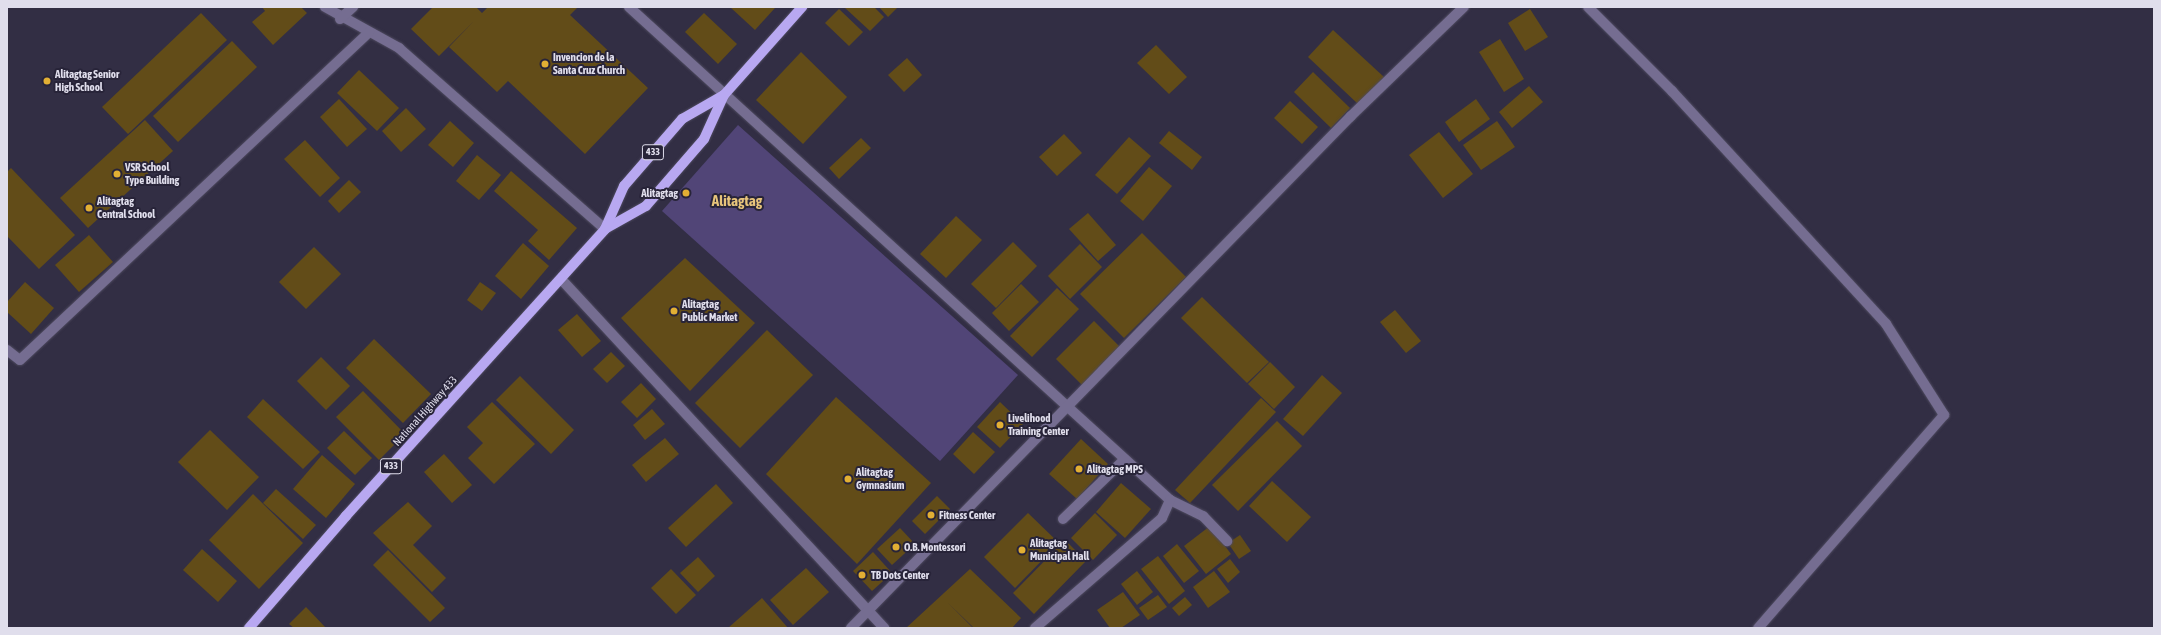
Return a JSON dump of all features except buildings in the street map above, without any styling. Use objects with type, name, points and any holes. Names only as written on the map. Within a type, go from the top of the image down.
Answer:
[{"type":"main road","name":"National Highway 433","points":[[605,229],[646,206],[704,139],[724,95],[802,7]]},
{"type":"main road","name":"National Highway 433","points":[[249,628],[346,516],[605,229],[624,186],[682,119],[724,95]]},
{"type":"street","points":[[325,7],[340,18],[399,48],[605,229]]},
{"type":"street","points":[[340,18],[353,7]]},
{"type":"street","points":[[629,7],[724,95],[1070,406],[1170,500],[1203,516],[1227,541]]},
{"type":"street","points":[[851,628],[870,612],[972,502],[1070,406],[1231,237],[1464,7]]},
{"type":"street","points":[[1588,7],[1672,91],[1886,324],[1944,415],[1758,628]]},
{"type":"street","points":[[7,350],[20,360],[369,32]]},
{"type":"street","points":[[561,279],[884,628]]},
{"type":"street","points":[[1063,519],[1125,459]]},
{"type":"street","points":[[1035,628],[1162,518],[1170,500]]},
{"type":"shaded area","points":[[738,125],[1018,375],[940,461],[662,211]]},
{"type":"place","name":"Invencion de la Santa Cruz Church","points":[[545,64]]},
{"type":"place","name":"Alitagtag Senior High School","points":[[47,81]]},
{"type":"place","name":"VSR School Type Building","points":[[117,174]]},
{"type":"place","name":"Alitagtag","points":[[686,193]]},
{"type":"place","name":"Alitagtag Central School","points":[[89,208]]},
{"type":"place","name":"Alitagtag Public Market","points":[[674,311]]},
{"type":"place","name":"Livelihood Training Center","points":[[1000,425]]},
{"type":"place","name":"Alitagtag MPS","points":[[1079,469]]},
{"type":"place","name":"Alitagtag Gymnasium","points":[[848,479]]},
{"type":"place","name":"Fitness Center","points":[[931,515]]},
{"type":"place","name":"O.B. Montessori","points":[[896,547]]},
{"type":"place","name":"Alitagtag Municipal Hall","points":[[1022,550]]},
{"type":"place","name":"TB Dots Center","points":[[862,575]]},
{"type":"district","name":"Alitagtag","points":[[737,201]]}]
